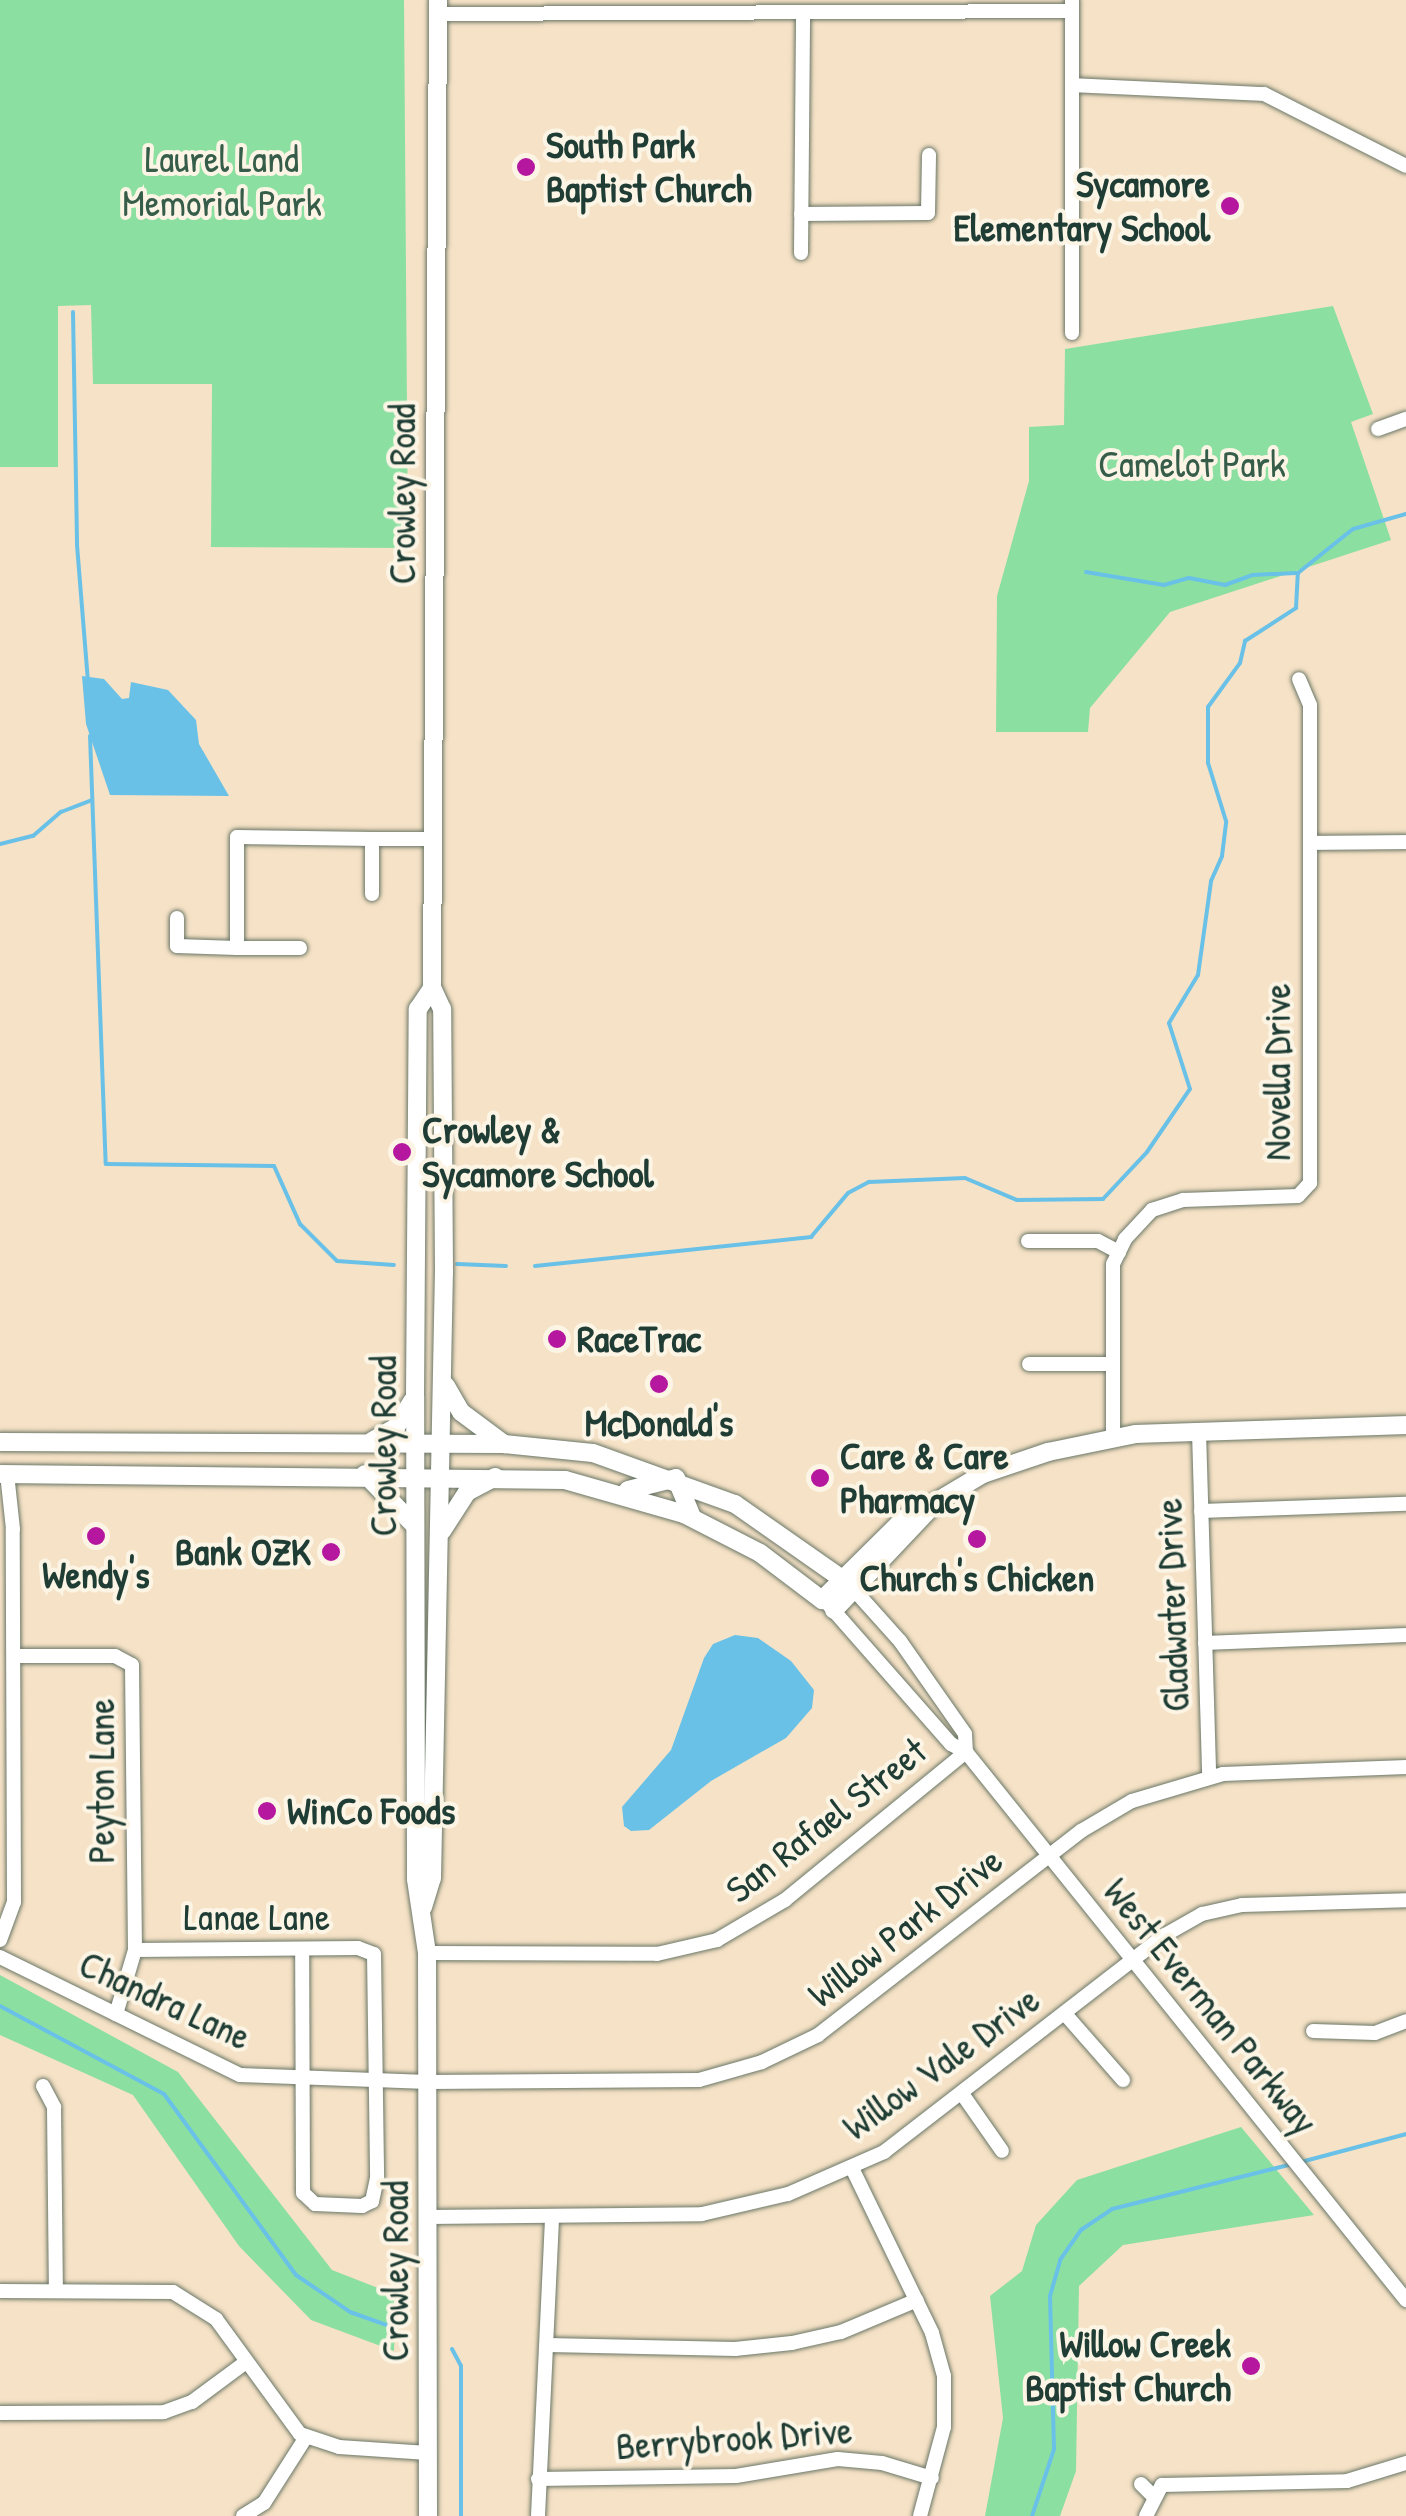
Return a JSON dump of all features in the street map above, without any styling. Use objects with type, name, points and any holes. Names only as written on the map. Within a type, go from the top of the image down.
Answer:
[{"type":"main road","name":"Crowley Road","points":[[423,1907],[433,1847],[442,1532],[442,1009],[432,988],[438,7]]},
{"type":"main road","name":"Crowley Road","points":[[428,2516],[428,1953],[416,1880],[414,1526],[418,1009],[432,988]]},
{"type":"main road","points":[[443,1377],[461,1412],[504,1444]]},
{"type":"main road","points":[[370,1442],[396,1427],[415,1396]]},
{"type":"main road","points":[[615,1490],[692,1518],[760,1553],[828,1605],[905,1518],[920,1515],[984,1474],[1113,1437],[1406,1425]]},
{"type":"main road","points":[[167,1441],[167,1473]]},
{"type":"main road","points":[[0,1442],[504,1444],[594,1453],[676,1478],[775,1528],[848,1584]]},
{"type":"main road","points":[[4,1474],[500,1475],[615,1490],[658,1487],[676,1478]]},
{"type":"main road","points":[[365,1474],[414,1526]]},
{"type":"main road","points":[[442,1532],[467,1492],[500,1475]]},
{"type":"main road","points":[[676,1478],[692,1518]]},
{"type":"main road","points":[[415,1733],[424,1751],[425,1824],[433,1847]]},
{"type":"street","points":[[438,7],[803,13],[1072,6],[1072,333]]},
{"type":"street","points":[[800,253],[803,13]]},
{"type":"street","points":[[1072,85],[1264,94],[1406,166]]},
{"type":"street","points":[[801,214],[928,213],[928,155]]},
{"type":"street","points":[[1378,429],[1406,418]]},
{"type":"street","name":"Novella Drive","points":[[1113,1437],[1113,1264],[1152,1210],[1183,1200],[1298,1196],[1310,1183],[1310,705],[1299,679]]},
{"type":"street","points":[[237,948],[237,837],[433,838]]},
{"type":"street","points":[[372,839],[372,894]]},
{"type":"street","points":[[1310,843],[1406,842]]},
{"type":"street","points":[[177,918],[177,946],[300,948]]},
{"type":"street","points":[[1028,1241],[1098,1241],[1120,1252]]},
{"type":"street","points":[[1029,1364],[1111,1364]]},
{"type":"street","name":"Gladwater Drive","points":[[1199,1432],[1209,1776]]},
{"type":"street","points":[[0,1940],[14,1902],[14,1656],[7,1602],[4,1474]]},
{"type":"street","points":[[1202,1511],[1406,1504]]},
{"type":"street","name":"West Everman Parkway","points":[[848,1584],[900,1641],[965,1734],[966,1752]]},
{"type":"street","name":"West Everman Parkway","points":[[828,1605],[951,1744],[966,1752],[1406,2300]]},
{"type":"street","points":[[1205,1644],[1406,1635]]},
{"type":"street","name":"Peyton Lane","points":[[14,1656],[115,1656],[132,1665],[135,1950],[116,2014]]},
{"type":"street","name":"San Rafael Street","points":[[428,1953],[658,1954],[717,1940],[786,1900],[966,1752]]},
{"type":"street","name":"Willow Park Drive","points":[[428,2082],[640,2084],[699,2080],[762,2062],[818,2035],[873,1997],[1050,1856],[1120,1808],[1209,1776],[1406,1767]]},
{"type":"street","name":"Willow Vale Drive","points":[[428,2217],[702,2214],[788,2194],[852,2168],[963,2095],[1133,1960],[1219,1908],[1406,1900]]},
{"type":"street","name":"Lanae Lane","points":[[135,1950],[374,1954],[377,2079]]},
{"type":"street","points":[[302,1950],[303,2192],[315,2204],[351,2206],[374,2197],[377,2079]]},
{"type":"street","name":"Chandra Lane","points":[[0,1957],[229,2071],[428,2082]]},
{"type":"street","points":[[1065,2014],[1123,2080]]},
{"type":"street","points":[[1313,2032],[1374,2033],[1406,2021]]},
{"type":"street","points":[[44,2086],[54,2107],[56,2291]]},
{"type":"street","points":[[963,2095],[1002,2152]]},
{"type":"street","points":[[852,2168],[917,2300],[944,2376],[944,2427],[920,2516]]},
{"type":"street","points":[[538,2516],[552,2217]]},
{"type":"street","points":[[0,2290],[173,2292],[216,2319],[283,2417],[306,2437],[368,2451],[428,2453]]},
{"type":"street","points":[[548,2345],[736,2349],[792,2344],[841,2332],[917,2300]]},
{"type":"street","points":[[0,2413],[164,2412],[192,2402],[246,2362]]},
{"type":"street","points":[[243,2516],[264,2503],[306,2437]]},
{"type":"street","name":"Berrybrook Drive","points":[[538,2480],[719,2477],[838,2458],[932,2478]]},
{"type":"street","points":[[1146,2516],[1146,2490],[1162,2485],[1347,2481],[1406,2464]]},
{"type":"green space","name":"Laurel Land Memorial Park","points":[[0,0],[404,0],[408,548],[211,547],[212,384],[93,384],[91,305],[58,306],[58,467],[0,467]]},
{"type":"green space","name":"Camelot Park","points":[[1333,306],[1373,414],[1351,422],[1391,540],[1170,612],[1090,708],[1088,732],[996,732],[997,596],[1029,481],[1029,427],[1064,425],[1065,349]]},
{"type":"green space","points":[[0,1975],[178,2072],[332,2270],[396,2295],[394,2351],[311,2320],[239,2246],[133,2095],[0,2035]]},
{"type":"green space","points":[[1241,2127],[1314,2215],[1123,2245],[1079,2286],[1076,2471],[1060,2516],[985,2516],[1003,2418],[990,2296],[1022,2271],[1036,2225],[1077,2180]]},
{"type":"water","points":[[82,676],[104,679],[122,699],[129,698],[131,682],[168,690],[196,720],[199,744],[229,796],[110,795],[86,724]]},
{"type":"water","points":[[735,1635],[758,1638],[791,1661],[814,1690],[812,1708],[786,1738],[711,1781],[649,1830],[631,1831],[624,1826],[622,1807],[671,1750],[704,1658],[713,1644]]},
{"type":"waterway","points":[[73,312],[77,545],[88,681]]},
{"type":"waterway","points":[[535,1266],[811,1237],[848,1193],[869,1182],[965,1178],[1017,1200],[1103,1199],[1147,1152],[1190,1089],[1169,1023],[1198,975],[1211,881],[1222,856],[1226,821],[1208,763],[1208,707],[1240,663],[1245,641],[1296,608],[1298,573],[1353,529],[1406,514]]},
{"type":"waterway","points":[[1086,572],[1164,585],[1189,578],[1225,585],[1252,575],[1296,573]]},
{"type":"waterway","points":[[90,736],[106,1164],[274,1166],[300,1224],[337,1261],[394,1265]]},
{"type":"waterway","points":[[0,844],[33,836],[61,812],[92,800]]},
{"type":"waterway","points":[[457,1264],[506,1266]]},
{"type":"waterway","points":[[0,2006],[164,2094],[296,2275],[350,2312],[395,2328]]},
{"type":"waterway","points":[[1301,2162],[1406,2134]]},
{"type":"waterway","points":[[1032,2516],[1054,2449],[1050,2296],[1060,2260],[1081,2230],[1112,2209],[1292,2164]]},
{"type":"waterway","points":[[452,2349],[461,2366],[461,2516]]},
{"type":"place","name":"South Park Baptist Church","points":[[526,167]]},
{"type":"place","name":"Sycamore Elementary School","points":[[1230,206]]},
{"type":"place","name":"Crowley & Sycamore School","points":[[402,1152]]},
{"type":"place","name":"RaceTrac","points":[[557,1339]]},
{"type":"place","name":"McDonald's","points":[[659,1384]]},
{"type":"place","name":"Care & Care Pharmacy","points":[[820,1478]]},
{"type":"place","name":"Wendy's","points":[[96,1536]]},
{"type":"place","name":"Church's Chicken","points":[[977,1539]]},
{"type":"place","name":"Bank OZK","points":[[331,1552]]},
{"type":"place","name":"WinCo Foods","points":[[267,1811]]},
{"type":"place","name":"Willow Creek Baptist Church","points":[[1251,2366]]}]
